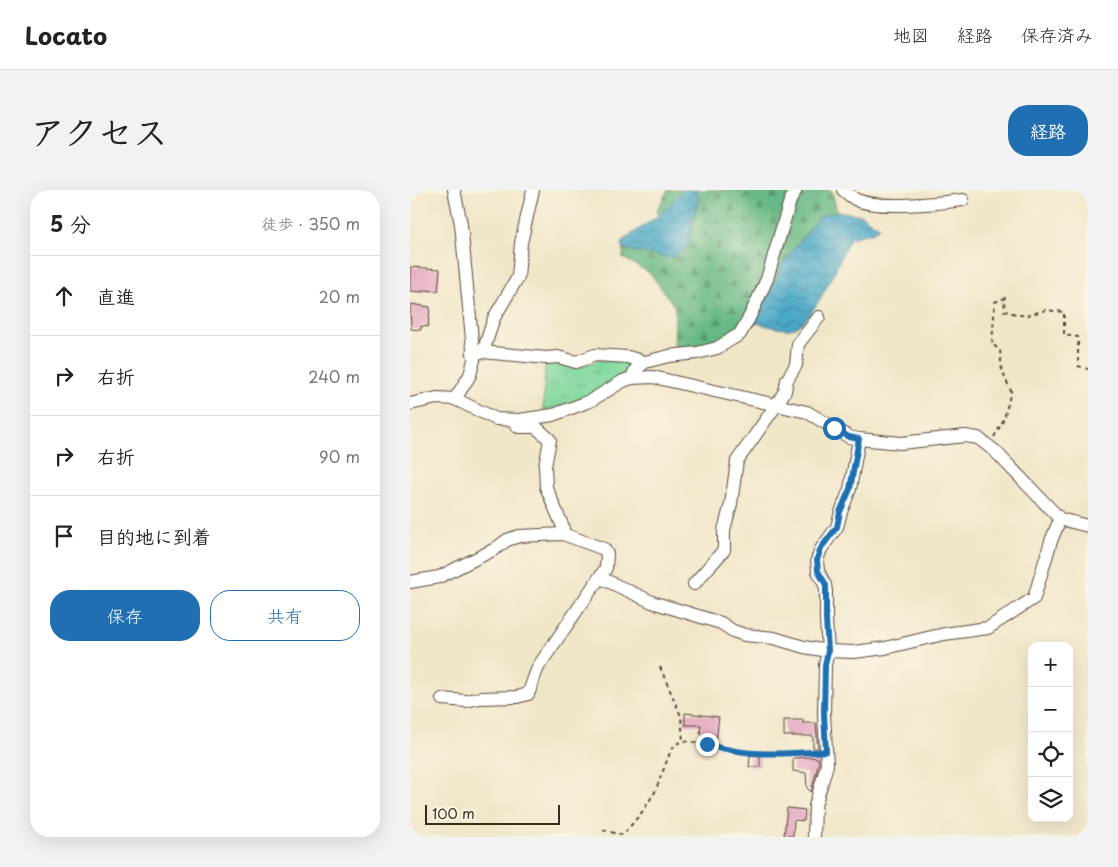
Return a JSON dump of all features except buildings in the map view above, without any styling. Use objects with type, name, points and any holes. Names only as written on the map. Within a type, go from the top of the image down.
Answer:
[{"type":"street","points":[[454,190],[461,224],[478,353]]},
{"type":"street","points":[[455,399],[470,375],[474,360],[494,318],[518,277],[521,243],[533,190]]},
{"type":"street","points":[[632,378],[635,370],[645,362],[717,348],[740,334],[767,279],[790,201],[796,190]]},
{"type":"street","points":[[843,190],[856,200],[872,204],[936,204],[963,200]]},
{"type":"street","points":[[694,584],[724,550],[724,530],[731,504],[736,461],[777,404],[787,380],[796,365],[798,344],[819,317]]},
{"type":"street","points":[[478,353],[546,358],[558,357],[576,362],[595,355],[628,357],[645,362]]},
{"type":"street","points":[[410,404],[437,398],[455,399],[496,419],[514,420],[553,415],[590,401],[623,381],[632,378],[653,377],[807,412],[849,437],[859,439],[901,444],[965,436],[978,438],[1060,519],[1088,526]]},
{"type":"street","points":[[514,420],[518,427],[536,428],[550,440],[545,466],[546,487],[563,527],[563,534]]},
{"type":"street","points":[[814,837],[815,806],[827,765],[824,714],[825,665],[828,651],[826,585],[818,571],[817,560],[821,548],[837,527],[840,512],[850,489],[859,439]]},
{"type":"street","points":[[601,578],[652,602],[720,623],[733,631],[774,638],[804,647],[828,651],[854,652],[885,648],[944,634],[988,628],[1034,598],[1051,541],[1060,519]]},
{"type":"street","points":[[410,582],[439,577],[495,549],[507,540],[519,536],[563,534],[604,550],[607,554],[606,568],[601,578],[540,664],[534,674],[532,687],[528,694],[517,697],[480,698],[466,701],[442,699]]},
{"type":"path","points":[[988,446],[1004,419],[1011,391],[1002,371],[1000,350],[992,344],[995,302],[1005,298],[1004,311],[1025,316],[1046,310],[1064,312],[1064,335],[1078,338],[1078,366],[1088,369]]},
{"type":"path","points":[[660,667],[681,716],[683,741]]},
{"type":"path","points":[[602,830],[624,836],[655,792],[671,750],[676,744],[683,741],[707,744],[737,752],[786,754],[826,751]]},
{"type":"green space","points":[[668,190],[683,190],[658,216],[657,210]]},
{"type":"green space","points":[[695,190],[830,190],[832,191],[837,211],[819,217],[783,263],[756,323],[707,351],[674,354],[675,307],[650,273],[623,258],[623,249],[673,258],[688,245],[699,195]]},
{"type":"green space","points":[[599,360],[628,361],[638,365],[581,399],[543,410],[545,363],[580,367]]},
{"type":"water","points":[[683,190],[695,190],[699,195],[688,245],[673,258],[623,249],[622,241],[658,216]]},
{"type":"water","points":[[837,211],[861,215],[879,227],[874,232],[850,238],[825,290],[799,326],[786,329],[756,323],[783,263],[819,217]]},
{"type":"route","points":[[707,744],[737,752],[786,754],[826,751],[824,700],[825,665],[828,651],[826,585],[818,571],[817,560],[821,548],[837,527],[840,512],[850,489],[859,439],[849,437],[834,428]]}]
